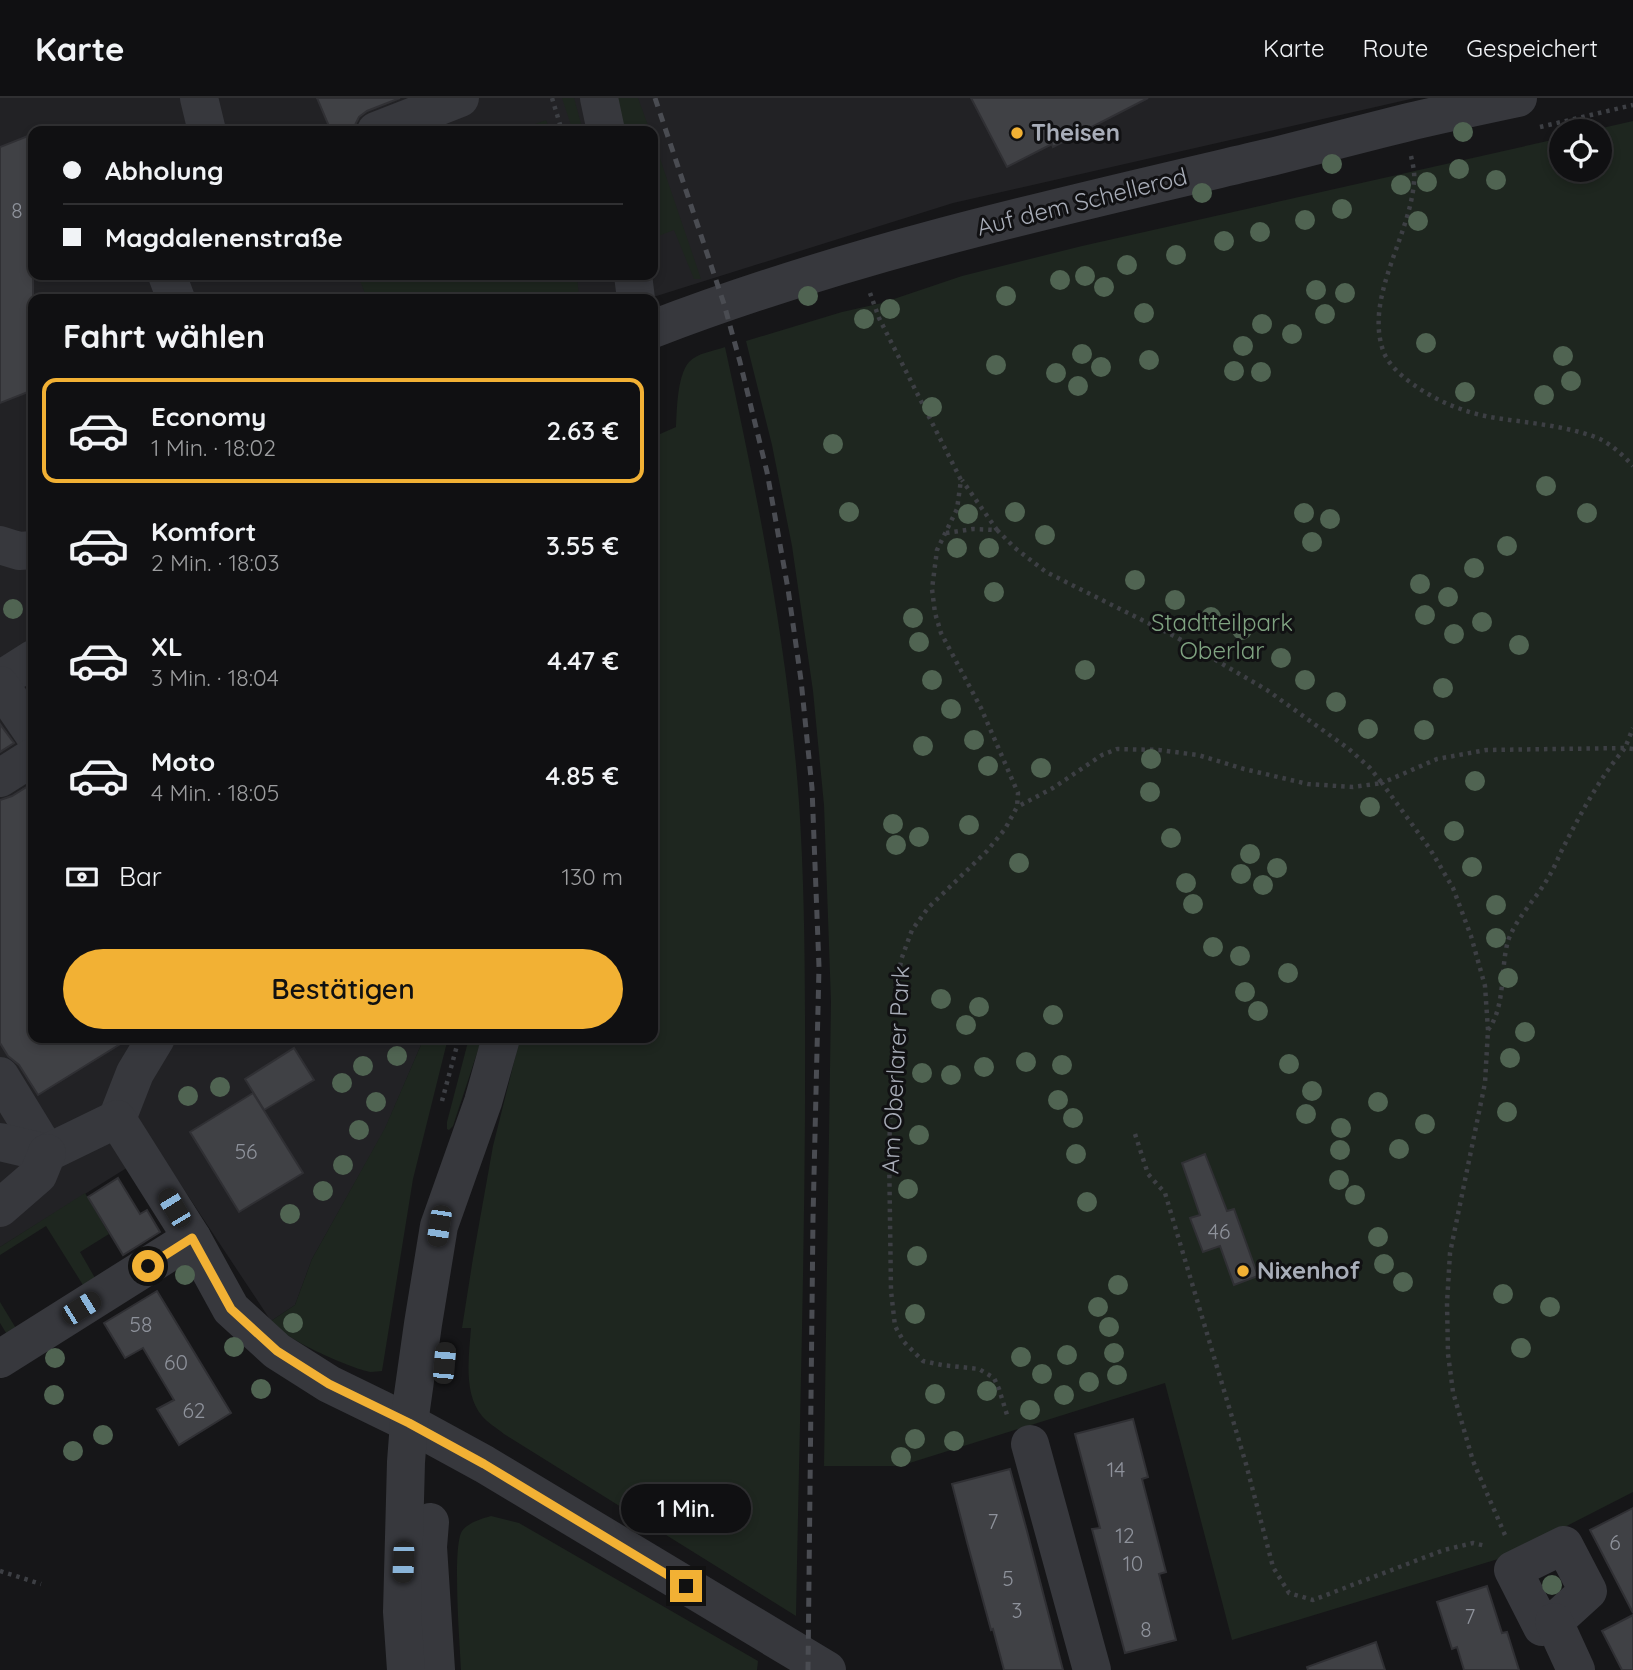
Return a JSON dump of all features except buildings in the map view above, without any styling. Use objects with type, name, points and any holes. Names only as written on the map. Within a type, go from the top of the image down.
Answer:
[{"type":"street","points":[[198,98],[206,126]]},
{"type":"street","points":[[389,126],[460,98]]},
{"type":"street","points":[[599,98],[605,126]]},
{"type":"street","name":"Auf dem Schellerod","points":[[658,327],[782,284],[919,242],[1272,156],[1397,111],[1518,98]]},
{"type":"street","points":[[0,545],[19,551],[28,550]]},
{"type":"street","points":[[0,680],[28,662]]},
{"type":"street","points":[[0,685],[28,726]]},
{"type":"street","points":[[0,778],[28,761]]},
{"type":"street","points":[[0,1142],[47,1153],[117,1119],[135,1073],[153,1043]]},
{"type":"street","points":[[406,1670],[402,1612],[406,1462],[441,1387],[453,1264],[483,1102],[500,1043]]},
{"type":"street","points":[[0,1076],[47,1153]]},
{"type":"street","points":[[117,1119],[192,1238],[231,1309],[277,1351],[329,1384],[484,1464],[827,1670]]},
{"type":"street","points":[[0,1208],[38,1175],[47,1153]]},
{"type":"street","points":[[0,1359],[192,1238]]},
{"type":"street","points":[[422,1430],[436,1670]]},
{"type":"street","points":[[1030,1444],[1092,1670]]},
{"type":"street","points":[[1564,1545],[1588,1591],[1553,1622],[1542,1627],[1513,1570],[1519,1564],[1564,1545]]},
{"type":"street","points":[[1553,1622],[1576,1670]]},
{"type":"path","points":[[552,98],[560,126]]},
{"type":"path","points":[[1397,111],[1415,173],[1409,209],[1380,305],[1378,330],[1385,355],[1407,380],[1437,401],[1488,416],[1578,432],[1602,440],[1625,456],[1633,466]]},
{"type":"path","points":[[859,260],[878,318],[961,480],[997,530],[1046,572],[1176,637],[1267,690],[1349,749],[1382,783],[1430,849],[1453,888],[1471,936],[1485,986],[1488,1030],[1485,1083],[1450,1253],[1448,1354],[1452,1392],[1474,1461],[1519,1564]]},
{"type":"path","points":[[961,480],[957,509],[937,550],[932,589],[935,613],[941,633],[1002,752],[1018,793],[1017,807]]},
{"type":"path","points":[[946,533],[973,529],[997,530]]},
{"type":"path","points":[[1488,1030],[1493,1024],[1502,989],[1508,942],[1548,878],[1583,811],[1625,747],[1633,729]]},
{"type":"path","points":[[1017,807],[1053,788],[1102,755],[1117,749],[1198,755],[1308,784],[1353,787],[1382,783],[1437,758],[1486,750],[1633,749]]},
{"type":"path","name":"Am Oberlarer Park","points":[[1017,807],[1005,830],[987,851],[928,908],[912,930],[901,960],[896,998],[890,1123],[889,1233],[892,1311],[895,1326],[904,1342],[923,1361],[942,1366],[979,1369],[994,1378],[1012,1430],[1030,1444]]},
{"type":"path","points":[[1135,1134],[1149,1174],[1165,1193],[1246,1464],[1273,1567],[1289,1592],[1313,1600],[1444,1550],[1474,1542],[1519,1564]]},
{"type":"path","points":[[0,1572],[41,1584]]},
{"type":"shaded area","points":[[0,98],[1415,98],[953,203],[658,296],[28,294],[28,1043],[422,1043],[385,1129],[312,1259],[295,1305],[271,1321],[157,1149],[0,1247]]},
{"type":"green space","points":[[562,98],[574,98],[582,126],[571,126]]},
{"type":"green space","points":[[612,98],[638,98],[648,126],[621,126]]},
{"type":"green space","points":[[546,120],[548,126],[530,126]]},
{"type":"green space","name":"Stadtteilpark Oberlar","points":[[1633,121],[1633,1492],[1508,1556],[1232,1640],[1165,1383],[900,1466],[824,1466],[831,1002],[824,805],[813,691],[792,546],[772,445],[746,341],[882,303],[962,276],[1082,246],[1549,141],[1549,182],[1612,182],[1612,126]]},
{"type":"green space","points":[[658,153],[701,279],[694,279],[674,230],[658,236]]},
{"type":"green space","points":[[360,280],[577,280],[579,294],[365,294]]},
{"type":"green space","points":[[725,347],[749,460],[779,630],[799,802],[805,959],[805,1116],[796,1616],[487,1421],[476,1407],[470,1386],[471,1328],[462,1328],[493,1146],[519,1043],[658,1043],[658,452],[660,434],[676,427],[678,393],[685,368],[696,356]]},
{"type":"green space","points":[[422,1043],[447,1043],[413,1179],[382,1371],[371,1372],[317,1351],[277,1328],[271,1321],[295,1305],[312,1259],[385,1128]]},
{"type":"green space","points":[[468,1043],[480,1043],[453,1126],[449,1130],[447,1122]]},
{"type":"green space","points":[[85,1193],[109,1234],[80,1252],[95,1278],[83,1285],[46,1226],[0,1255],[0,1247]]},
{"type":"green space","points":[[0,1302],[20,1335],[11,1341],[0,1323]]},
{"type":"green space","points":[[491,1516],[519,1523],[758,1661],[757,1670],[461,1670],[457,1576],[459,1541],[462,1531],[468,1525]]},
{"type":"railway","points":[[655,98],[724,304],[767,472],[801,680],[812,788],[819,967],[808,1670]]},
{"type":"place","name":"Theisen","points":[[1017,133]]},
{"type":"place","name":"Nixenhof","points":[[1243,1271]]},
{"type":"route","points":[[148,1266],[192,1238],[231,1309],[277,1351],[329,1384],[484,1464],[686,1586]]}]
